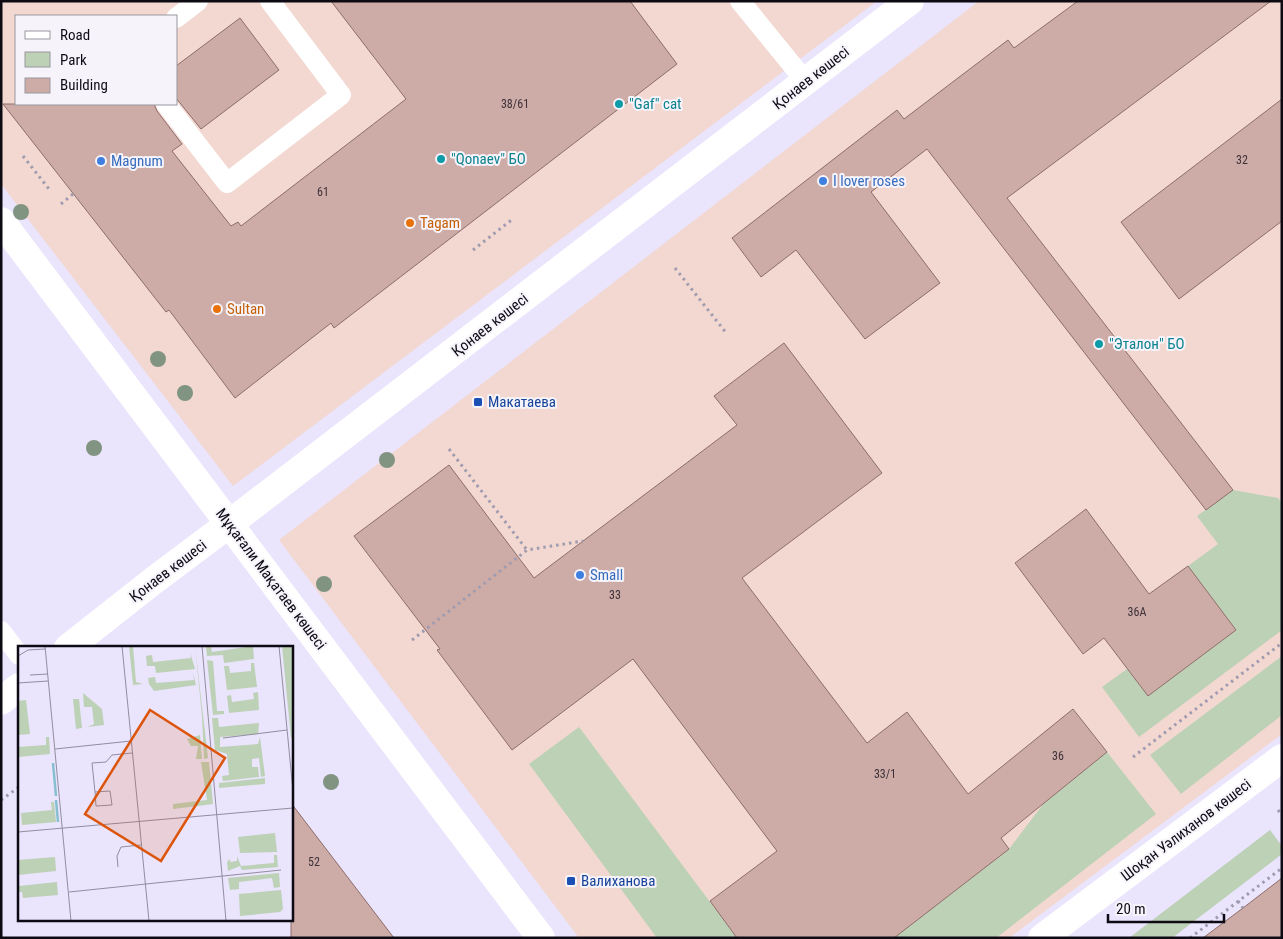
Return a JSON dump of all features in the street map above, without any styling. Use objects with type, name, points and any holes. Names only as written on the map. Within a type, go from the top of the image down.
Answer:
[{"type":"street","name":"Қонаев көшесі","points":[[70,646],[153,580],[230,524],[806,82],[905,3]]},
{"type":"street","name":"Мұқағали Мақатаев көшесі","points":[[1,221],[541,938]]},
{"type":"street","points":[[1,701],[18,688]]},
{"type":"street","name":"Шоқан Уәлиханов көшесі","points":[[1042,938],[1282,758]]},
{"type":"lane","points":[[178,16],[198,1]]},
{"type":"lane","points":[[167,105],[227,183],[341,95],[270,1]]},
{"type":"lane","points":[[740,1],[806,82]]},
{"type":"lane","points":[[1,631],[18,654]]},
{"type":"path","points":[[23,156],[49,189]]},
{"type":"path","points":[[61,204],[73,194]]},
{"type":"path","points":[[473,250],[514,218]]},
{"type":"path","points":[[674,268],[727,334]]},
{"type":"path","points":[[449,449],[527,550]]},
{"type":"path","points":[[412,640],[527,550],[583,541]]},
{"type":"path","points":[[1132,757],[1282,644]]},
{"type":"path","points":[[1,800],[18,788]]},
{"type":"path","points":[[1278,810],[1282,815]]},
{"type":"path","points":[[1190,938],[1282,868]]},
{"type":"path","points":[[1238,901],[1243,908]]},
{"type":"shaded area","points":[[1,1],[877,1],[233,486],[1,184]]},
{"type":"shaded area","points":[[979,1],[1282,1],[1282,734],[1009,938],[579,938],[279,540]]},
{"type":"green space","points":[[1233,490],[1278,498],[1282,503],[1282,630],[1139,737],[1102,687],[1127,669],[1148,696],[1236,630],[1188,566],[1218,544],[1197,516]]},
{"type":"green space","points":[[1282,656],[1282,715],[1181,794],[1150,755]]},
{"type":"green space","points":[[579,727],[737,938],[657,938],[529,764]]},
{"type":"green space","points":[[1107,752],[1156,814],[996,938],[894,938],[1009,849],[1044,803]]},
{"type":"green space","points":[[1270,830],[1282,846],[1282,854],[1172,938],[1129,938]]},
{"type":"building","name":"\"Qonaev\" БО","points":[[331,1],[630,1],[677,64],[334,328],[331,323],[235,398],[169,310],[166,312],[3,104],[154,105],[182,144],[172,151],[231,226],[238,222],[241,226],[406,99]]},
{"type":"building","name":"\"Эталон\" БО","points":[[1078,1],[1271,1],[1007,198],[1233,490],[1206,510],[927,149],[871,192],[940,283],[865,339],[796,250],[761,277],[732,238],[897,110],[904,119],[1008,40],[1014,48]]},
{"type":"building","points":[[240,18],[279,70],[201,129],[178,100],[178,64]]},
{"type":"building","name":"\"Эталон\" БО","points":[[1282,99],[1282,221],[1179,299],[1121,222]]},
{"type":"building","points":[[784,343],[882,473],[742,578],[867,743],[907,712],[968,794],[1073,709],[1107,752],[1001,838],[1009,849],[894,938],[737,938],[710,901],[777,851],[633,659],[512,750],[437,650],[440,649],[354,536],[449,465],[534,578],[737,425],[714,396]]},
{"type":"building","points":[[1086,509],[1149,594],[1188,566],[1236,630],[1148,696],[1104,638],[1083,654],[1015,563]]},
{"type":"building","points":[[292,804],[394,938],[291,938],[292,922]]},
{"type":"building","points":[[1282,878],[1282,938],[1203,938],[1243,908]]},
{"type":"place","name":"\"Gaf\" cat","points":[[619,104]]},
{"type":"place","name":"\"Qonaev\" БО","points":[[441,159]]},
{"type":"place","name":"Magnum","points":[[101,161]]},
{"type":"place","name":"I lover roses","points":[[823,181]]},
{"type":"place","name":"Tagam","points":[[410,223]]},
{"type":"place","name":"Sultan","points":[[217,309]]},
{"type":"place","name":"\"Эталон\" БО","points":[[1099,344]]},
{"type":"place","name":"Макатаева","points":[[478,402]]},
{"type":"place","name":"Small","points":[[580,575]]},
{"type":"place","name":"Валиханова","points":[[571,881]]}]
